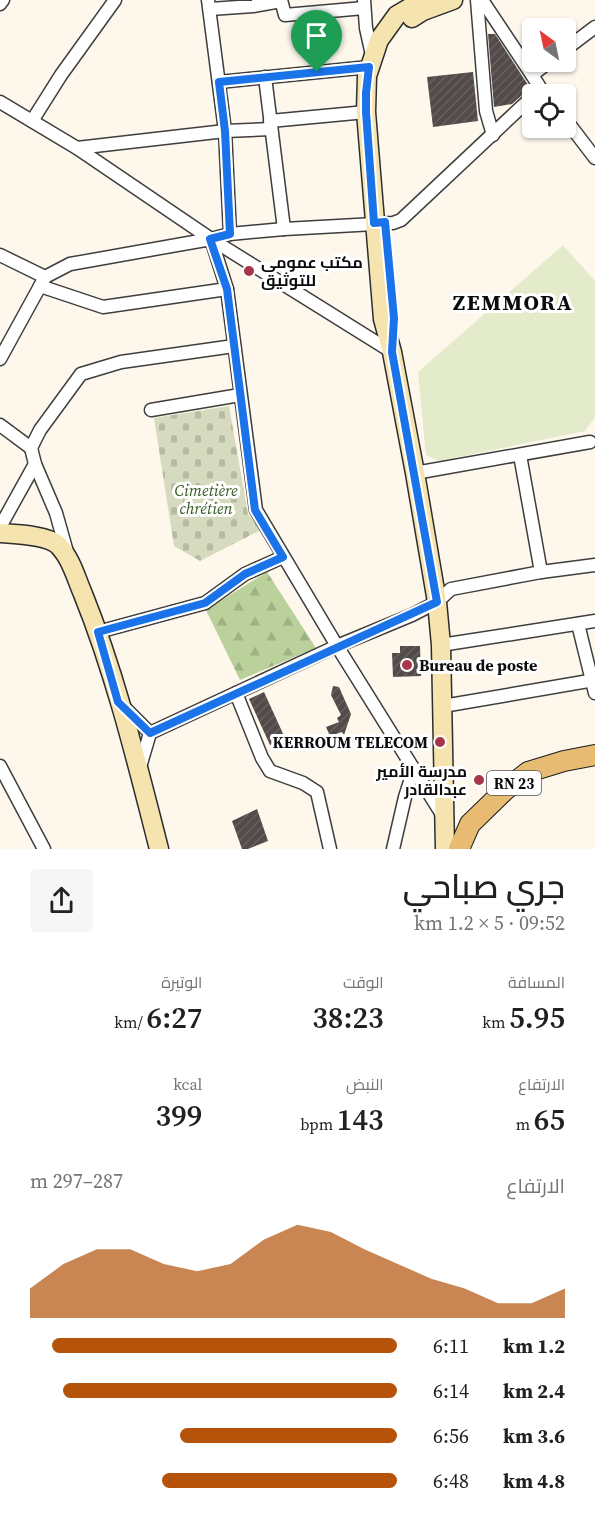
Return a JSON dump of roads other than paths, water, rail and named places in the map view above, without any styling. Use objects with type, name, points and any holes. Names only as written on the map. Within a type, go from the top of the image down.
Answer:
[{"type":"main road","points":[[423,0],[397,15],[379,40],[371,61],[366,93],[366,112],[379,223],[394,318],[392,352],[437,602],[441,645],[445,849]]},
{"type":"main road","points":[[379,223],[376,106],[377,79],[382,57],[405,22],[423,11],[453,0]]},
{"type":"main road","points":[[0,533],[30,536],[56,544],[70,562],[98,632],[159,849]]},
{"type":"main road","name":"RN 23","points":[[459,849],[470,824],[504,790],[528,772],[564,761],[595,755]]},
{"type":"street","points":[[0,4],[3,0]]},
{"type":"street","points":[[32,121],[61,75],[116,0]]},
{"type":"street","points":[[219,82],[371,61],[364,4],[285,15],[281,0],[253,6],[209,4],[225,131],[230,234]]},
{"type":"street","points":[[479,0],[486,111],[493,135]]},
{"type":"street","points":[[479,0],[532,75],[535,84]]},
{"type":"street","points":[[576,41],[595,27]]},
{"type":"street","points":[[532,75],[536,72]]},
{"type":"street","points":[[265,77],[284,229]]},
{"type":"street","points":[[0,102],[77,148],[210,239],[392,352]]},
{"type":"street","points":[[0,359],[43,281],[70,264],[230,234],[393,223],[401,220],[522,109]]},
{"type":"street","points":[[77,148],[366,112]]},
{"type":"street","points":[[576,133],[595,158]]},
{"type":"street","points":[[210,239],[227,289],[255,510],[445,818]]},
{"type":"street","points":[[0,255],[43,281],[103,307],[227,289]]},
{"type":"street","points":[[31,448],[40,430],[81,374],[122,362],[234,346]]},
{"type":"street","points":[[151,410],[240,395]]},
{"type":"street","points":[[0,425],[31,448],[35,464],[56,513],[70,562]]},
{"type":"street","points":[[415,473],[520,455],[593,439]]},
{"type":"street","points":[[520,455],[541,572]]},
{"type":"street","points":[[0,527],[35,464]]},
{"type":"street","points":[[98,632],[205,603],[245,574],[283,557]]},
{"type":"street","points":[[139,772],[150,733],[437,602],[451,589],[541,572],[595,565]]},
{"type":"street","points":[[441,645],[595,621]]},
{"type":"street","points":[[578,624],[594,680],[595,693]]},
{"type":"street","points":[[442,706],[594,680]]},
{"type":"street","points":[[236,693],[262,758],[270,771],[303,783],[317,792],[330,849]]},
{"type":"street","points":[[118,702],[150,733]]},
{"type":"street","points":[[0,766],[44,849]]},
{"type":"street","points":[[393,849],[414,769]]},
{"type":"place","name":"مكتب عمومي للتوثيق","points":[[249,271]]},
{"type":"place","name":"Bureau de poste","points":[[407,665]]},
{"type":"place","name":"KERROUM TELECOM","points":[[440,742]]},
{"type":"place","name":"مدرسة الأمير عبدالقادر","points":[[479,780]]},
{"type":"district","name":"ZEMMORA","points":[[513,302]]},
{"type":"park label","name":"Cimetière chrétien","points":[[206,499]]}]
